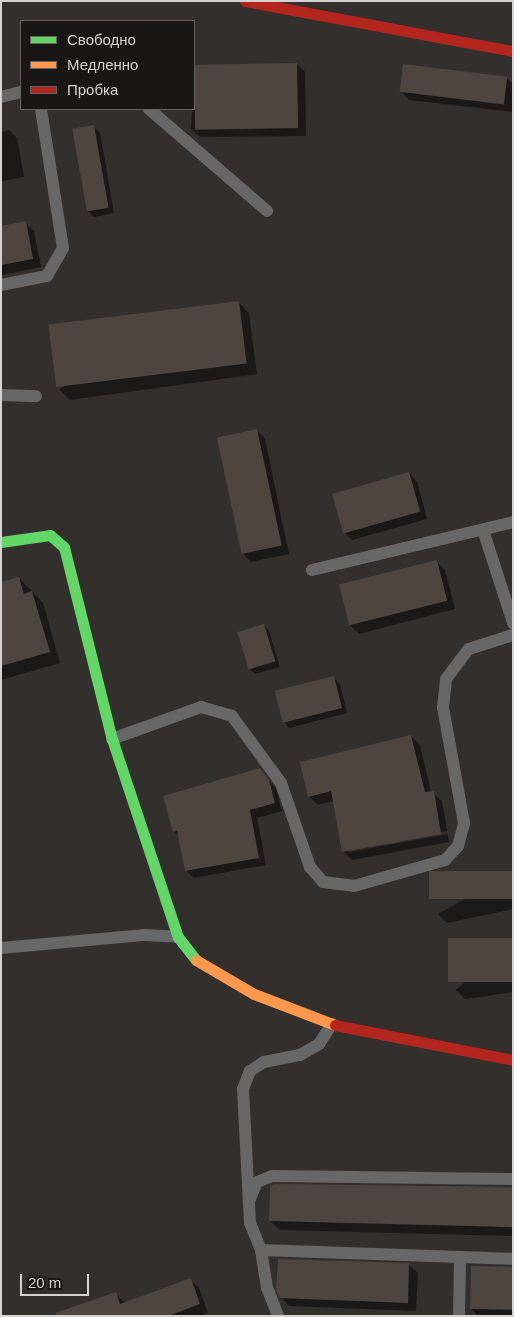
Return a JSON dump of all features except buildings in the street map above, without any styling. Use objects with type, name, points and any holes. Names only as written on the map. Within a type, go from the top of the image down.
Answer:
[{"type":"street","points":[[245,1],[513,50]]},
{"type":"street","points":[[1,542],[50,535],[64,547],[112,739],[178,937],[199,963],[254,994],[332,1024],[513,1060]]},
{"type":"lane","points":[[1,96],[20,92]]},
{"type":"lane","points":[[1,285],[47,276],[63,248],[41,110]]},
{"type":"lane","points":[[150,110],[267,210]]},
{"type":"lane","points":[[1,395],[36,396]]},
{"type":"lane","points":[[312,570],[513,522]]},
{"type":"lane","points":[[483,530],[513,623]]},
{"type":"lane","points":[[112,739],[202,707],[232,716],[281,783],[310,867],[323,882],[354,886],[446,860],[458,846],[464,823],[444,708],[446,679],[469,650],[513,635]]},
{"type":"lane","points":[[1,948],[145,935],[178,937]]},
{"type":"lane","points":[[278,1316],[267,1288],[261,1250],[250,1223],[243,1089],[250,1072],[264,1062],[300,1055],[319,1044],[332,1024]]},
{"type":"lane","points":[[248,1204],[257,1182],[272,1176],[513,1179]]},
{"type":"lane","points":[[261,1250],[513,1258]]},
{"type":"lane","points":[[459,1316],[460,1257]]},
{"type":"traffic: fast","points":[[1,542],[50,535],[64,547],[112,739],[178,937],[196,960]]},
{"type":"traffic: slow","points":[[196,960],[254,994],[335,1025]]},
{"type":"traffic: jam","points":[[245,1],[513,51]]},
{"type":"traffic: jam","points":[[335,1025],[513,1060]]}]
